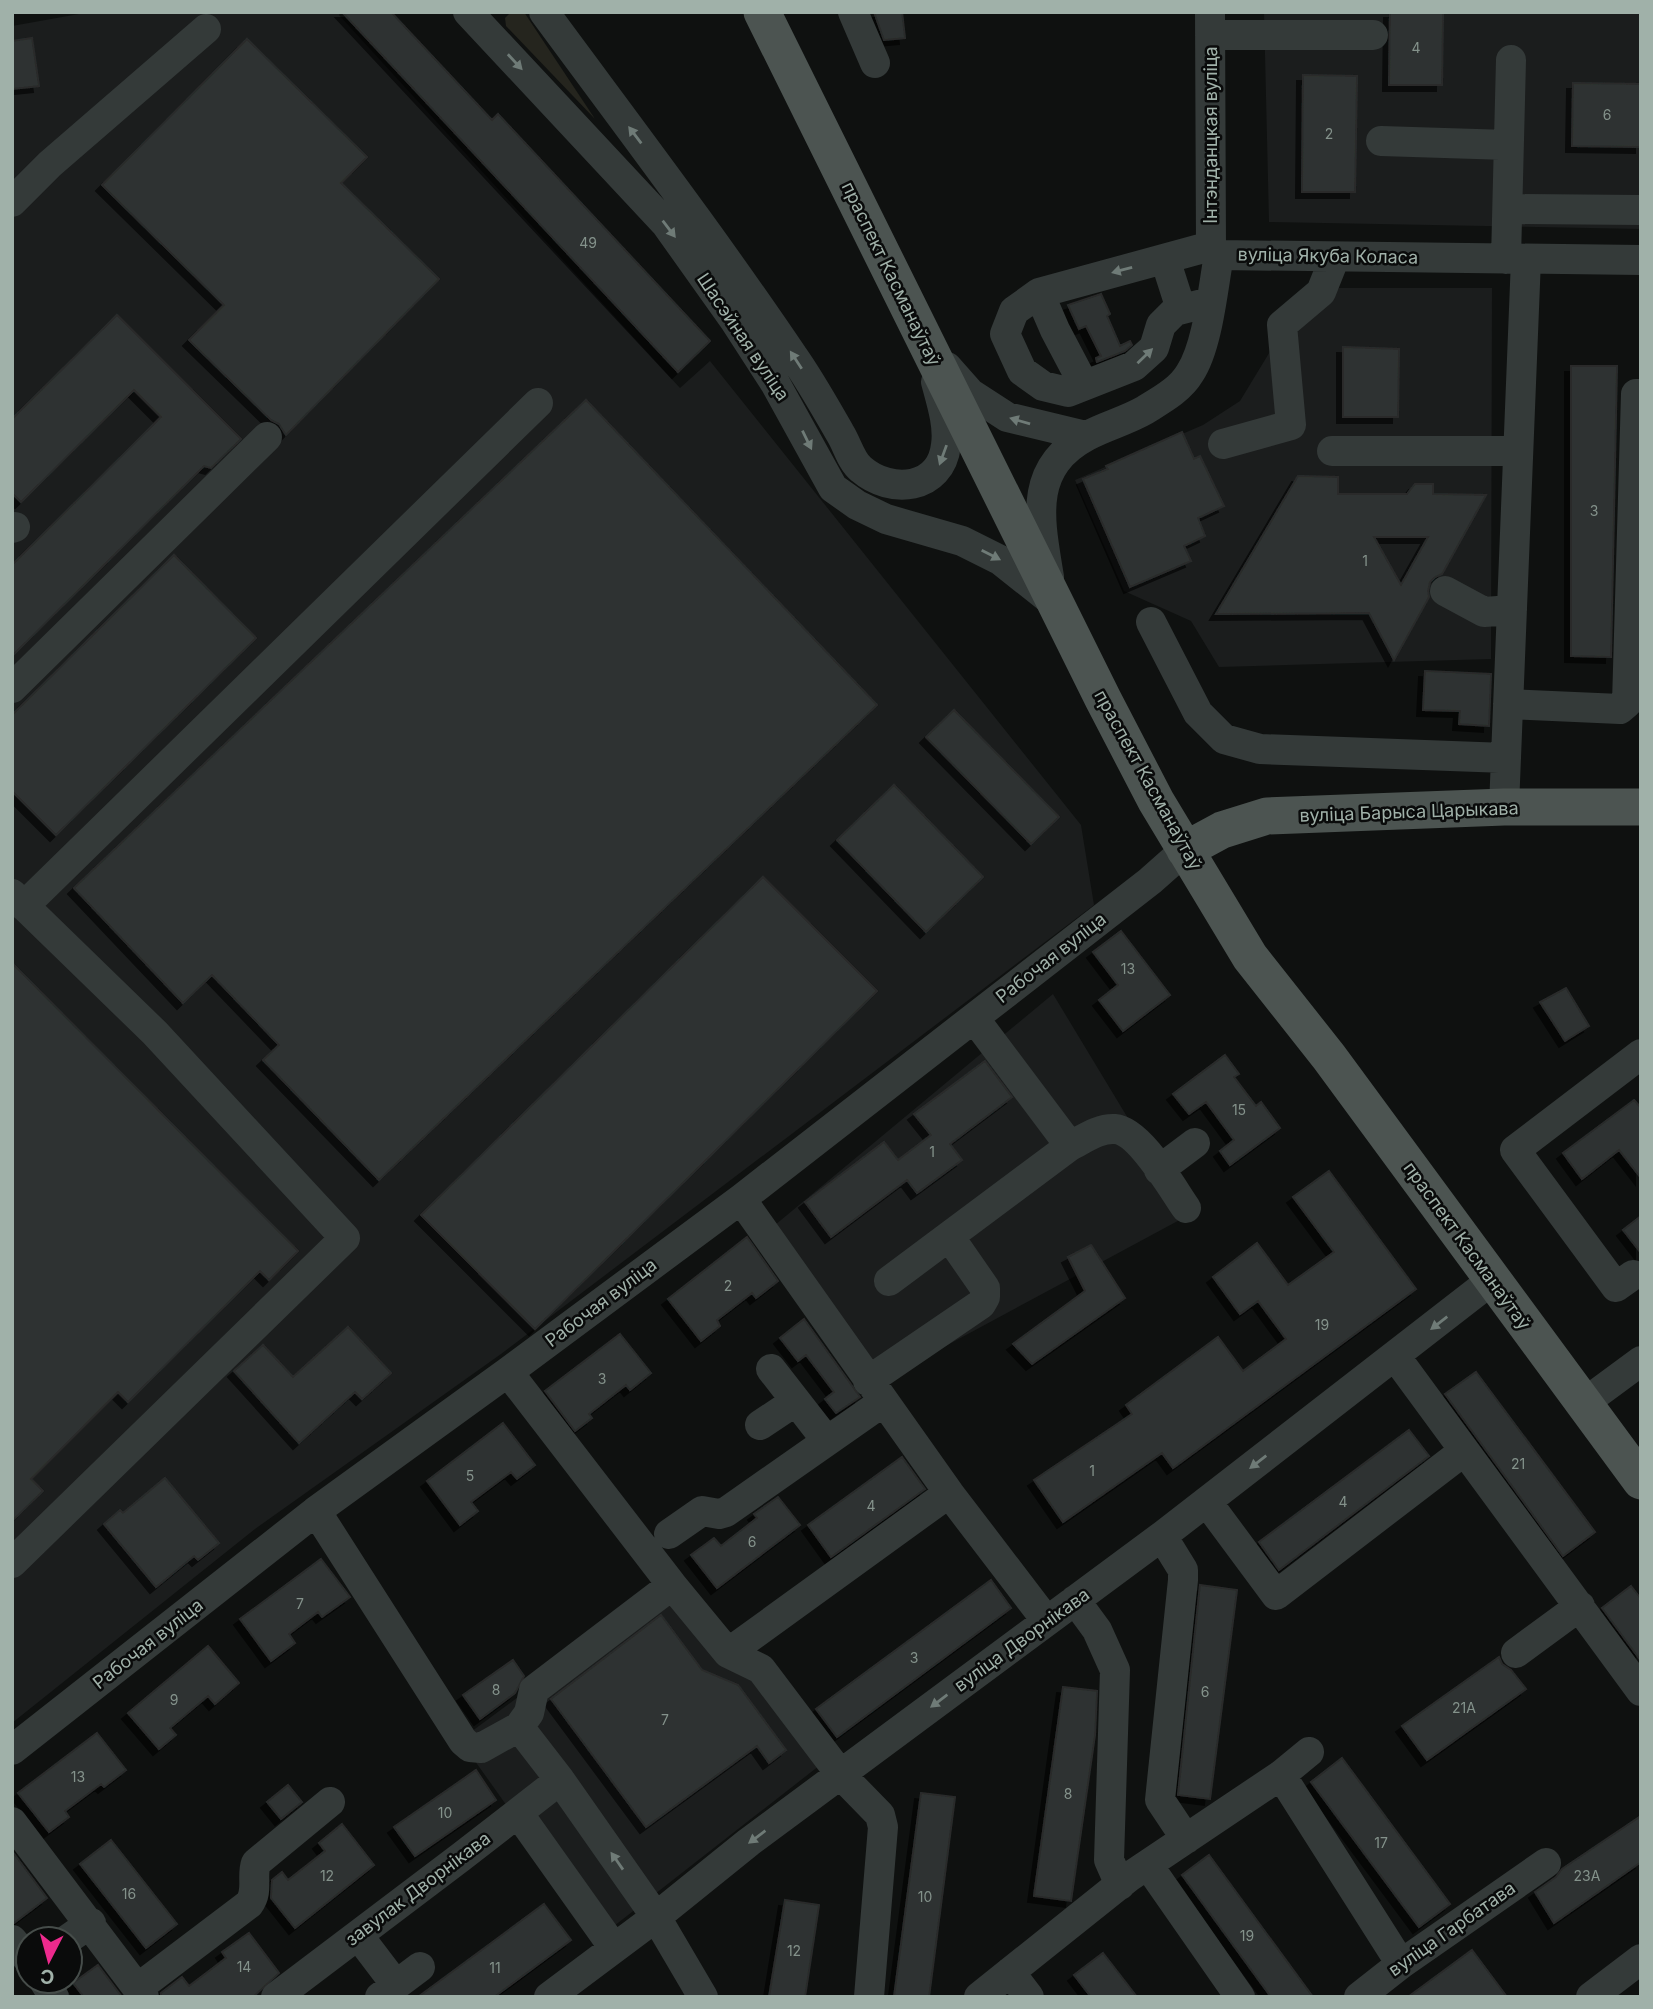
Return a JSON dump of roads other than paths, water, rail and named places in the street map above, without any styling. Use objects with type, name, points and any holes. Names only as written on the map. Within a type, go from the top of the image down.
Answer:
[{"type":"main road","name":"праспект Касманаўтаў","points":[[762,12],[1053,602],[1156,801],[1185,850],[1250,957],[1329,1057],[1641,1481]]},
{"type":"main road","name":"вуліца Барыса Царыкава","points":[[1185,850],[1222,830],[1267,816],[1504,807],[1641,807]]},
{"type":"street","name":"Шасэйная вуліца","points":[[468,12],[666,224],[736,321],[833,488],[857,505],[886,519],[962,541],[1000,560],[1053,602]]},
{"type":"street","name":"Шасэйная вуліца","points":[[544,12],[794,356],[842,435],[858,467],[873,479],[901,485],[921,482],[933,475],[942,462],[947,444],[942,406],[925,341]]},
{"type":"street","points":[[853,12],[875,63]]},
{"type":"street","points":[[1210,24],[1373,35]]},
{"type":"street","name":"Інтэнданцкая вуліца","points":[[1210,24],[1215,250]]},
{"type":"street","points":[[12,202],[50,164],[206,29]]},
{"type":"street","points":[[1504,807],[1518,451],[1516,259],[1508,209],[1511,60]]},
{"type":"street","points":[[1381,141],[1508,145]]},
{"type":"street","points":[[1508,209],[1641,210]]},
{"type":"street","name":"вуліца Якуба Коласа","points":[[1053,602],[1040,519],[1043,484],[1057,457],[1086,436],[1130,419],[1160,401],[1191,373],[1202,342],[1210,302],[1215,250],[1335,257],[1641,260]]},
{"type":"street","points":[[1210,302],[1175,311],[1161,325],[1154,348],[1134,366],[1068,392],[1043,386],[1022,371],[1005,334],[1014,311],[1039,293],[1165,259],[1215,250]]},
{"type":"street","points":[[1223,444],[1291,425],[1282,325],[1321,292],[1335,257]]},
{"type":"street","points":[[1165,259],[1181,309]]},
{"type":"street","points":[[1039,293],[1084,385]]},
{"type":"street","points":[[925,341],[970,393],[1007,417],[1086,436]]},
{"type":"street","points":[[1508,704],[1620,709],[1627,703],[1636,636],[1636,394],[1641,394]]},
{"type":"street","points":[[12,1563],[345,1238],[155,1033],[18,900],[538,403]]},
{"type":"street","points":[[12,688],[267,437]]},
{"type":"street","points":[[1332,451],[1518,451]]},
{"type":"street","points":[[1445,591],[1485,612],[1512,610]]},
{"type":"street","points":[[1151,622],[1198,713],[1224,739],[1261,749],[1506,758]]},
{"type":"street","name":"Рабочая вуліца","points":[[12,1750],[316,1511],[741,1199],[1150,881],[1185,850]]},
{"type":"street","points":[[974,1018],[1070,1146]]},
{"type":"street","points":[[1638,1277],[1616,1287],[1515,1150],[1641,1054]]},
{"type":"street","points":[[889,1281],[1070,1146],[1095,1133],[1117,1129],[1133,1136],[1186,1208]]},
{"type":"street","points":[[1159,1170],[1195,1143]]},
{"type":"street","points":[[741,1199],[948,1493],[1046,1620]]},
{"type":"street","points":[[669,1534],[702,1511],[726,1513],[827,1441],[876,1392],[981,1304],[985,1289],[949,1236]]},
{"type":"street","name":"вуліца Дворнікава","points":[[550,1997],[749,1842],[1207,1502],[1492,1280]]},
{"type":"street","points":[[1395,1356],[1641,1691]]},
{"type":"street","points":[[1584,1403],[1641,1361]]},
{"type":"street","points":[[771,1369],[827,1441]]},
{"type":"street","points":[[508,1372],[672,1585],[728,1653],[761,1669],[841,1775],[880,1815],[883,1827],[869,1997]]},
{"type":"street","points":[[760,1424],[796,1401]]},
{"type":"street","points":[[1207,1502],[1276,1595],[1464,1451]]},
{"type":"street","points":[[728,1653],[948,1493]]},
{"type":"street","points":[[316,1511],[463,1741],[470,1747],[481,1748],[519,1727],[529,1713],[534,1690],[672,1585]]},
{"type":"street","points":[[1162,1536],[1183,1570],[1183,1580],[1160,1800],[1186,1839]]},
{"type":"street","points":[[1075,1600],[1097,1630],[1115,1670],[1109,1860],[1120,1885]]},
{"type":"street","points":[[1516,1653],[1580,1606]]},
{"type":"street","points":[[519,1727],[560,1780],[656,1917],[703,1997]]},
{"type":"street","points":[[979,1997],[1120,1885],[1281,1775],[1309,1752]]},
{"type":"street","points":[[1281,1775],[1401,1964]]},
{"type":"street","name":"завулак Дворнікава","points":[[276,1997],[560,1780]]},
{"type":"street","points":[[84,1936],[141,1992],[248,1904],[254,1894],[256,1863],[330,1802]]},
{"type":"street","points":[[518,1812],[614,1948]]},
{"type":"street","points":[[12,1822],[75,1925]]},
{"type":"street","name":"вуліца Гарбатава","points":[[1359,1997],[1401,1964],[1546,1863]]},
{"type":"street","points":[[1147,1865],[1240,1997]]},
{"type":"street","points":[[358,1935],[388,1991],[420,1967]]},
{"type":"street","points":[[1591,1997],[1641,1959]]},
{"type":"street","points":[[1010,1972],[1029,1997]]}]
